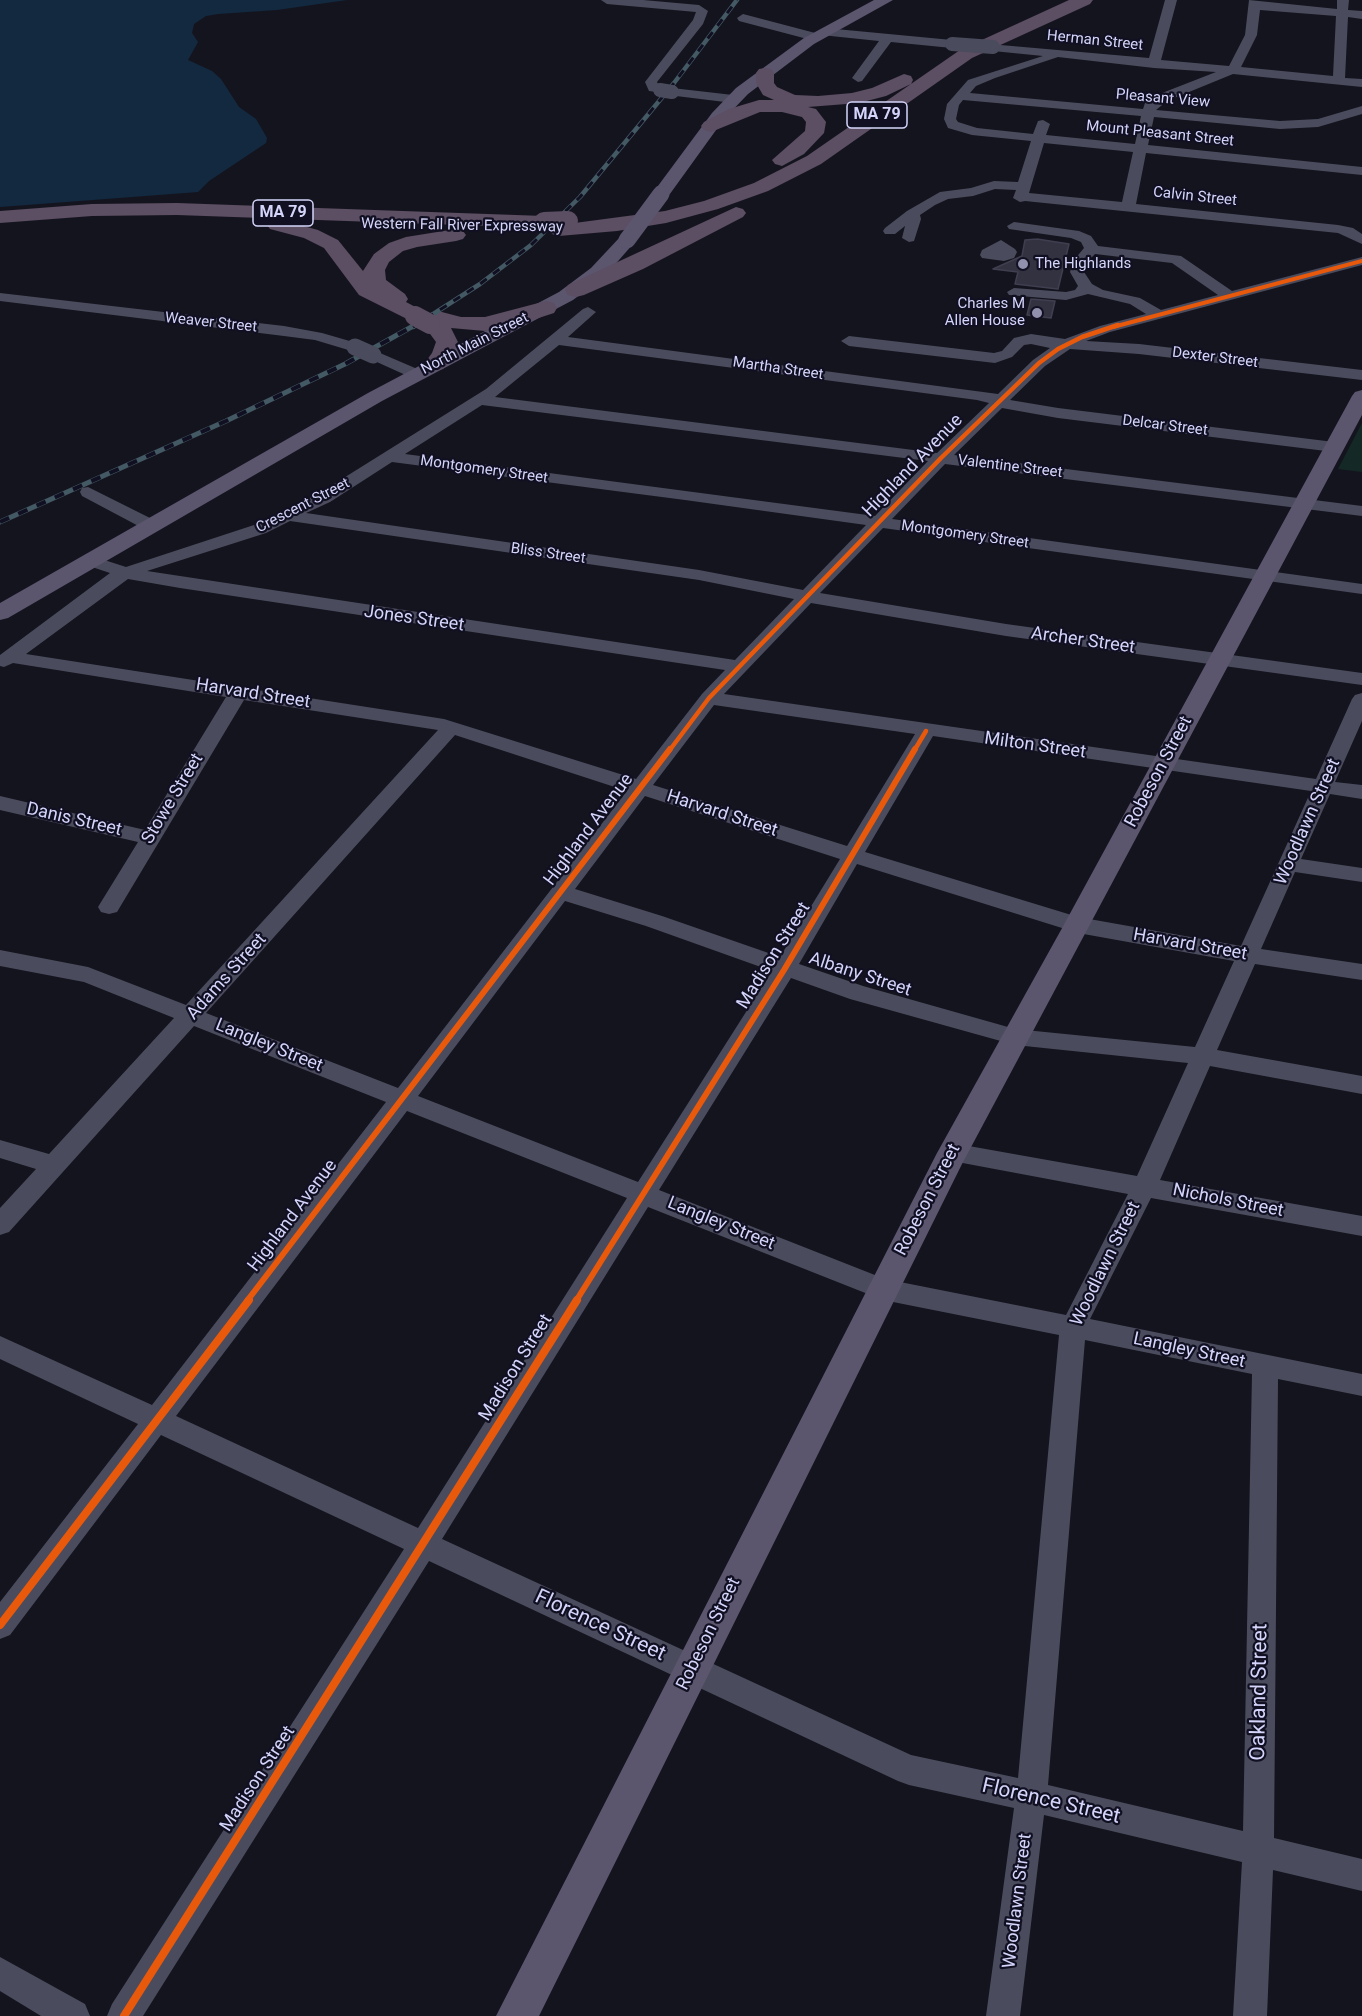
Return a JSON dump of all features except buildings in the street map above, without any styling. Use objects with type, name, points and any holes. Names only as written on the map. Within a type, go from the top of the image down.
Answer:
[{"type":"highway","name":"Western Fall River Expressway","points":[[0,224],[93,218],[195,217],[549,229],[661,209],[731,189],[798,158],[928,67],[975,39],[1061,0]]},
{"type":"highway","name":"MA 79","points":[[622,232],[749,192],[804,166],[966,54],[1084,0]]},
{"type":"highway","points":[[711,126],[746,109],[836,102],[866,96],[891,87],[928,67]]},
{"type":"highway","points":[[731,189],[789,156],[814,133],[817,125],[812,116],[770,91],[765,83],[765,73]]},
{"type":"highway","points":[[733,99],[792,104]]},
{"type":"highway","points":[[576,290],[635,264],[756,203],[812,168],[844,139]]},
{"type":"highway","name":"Western Fall River Expressway","points":[[0,217],[92,210],[177,209],[549,229]]},
{"type":"highway","points":[[195,217],[275,225],[318,237],[336,249],[360,284],[371,293],[428,319],[460,324],[485,324],[505,321],[546,308]]},
{"type":"highway","points":[[484,340],[464,339],[389,295],[377,284],[374,270],[386,254],[409,242],[434,236],[549,229],[622,232]]},
{"type":"highway","points":[[426,369],[443,355],[447,342],[444,334],[428,319]]},
{"type":"main road","name":"North Main Street","points":[[0,613],[426,369],[546,308],[576,290],[605,266],[622,232],[661,194],[733,99],[765,73],[820,35],[881,0]]},
{"type":"main road","name":"Robeson Street","points":[[517,2016],[952,1152],[1078,925],[1362,396]]},
{"type":"street","points":[[607,0],[699,9],[702,15],[697,24],[651,81],[653,88],[733,99]]},
{"type":"street","points":[[1154,64],[1158,41],[1171,0]]},
{"type":"street","points":[[1339,81],[1343,0]]},
{"type":"street","points":[[1128,207],[1150,106],[1154,102],[1233,70],[1251,35],[1254,3],[1362,15]]},
{"type":"street","name":"Herman Street","points":[[743,18],[820,35],[888,37],[1362,83]]},
{"type":"street","points":[[858,78],[888,37]]},
{"type":"street","points":[[959,96],[972,83],[1054,54]]},
{"type":"street","name":"Pleasant View","points":[[959,96],[1147,115],[1296,125],[1337,119],[1362,110]]},
{"type":"street","name":"Mount Pleasant Street","points":[[959,96],[950,113],[950,120],[956,126],[977,132],[1362,171]]},
{"type":"street","points":[[1001,244],[1014,226],[1037,137],[1047,114]]},
{"type":"street","name":"Calvin Street","points":[[890,231],[930,202],[945,195],[973,192],[994,185],[1128,207],[1346,225],[1362,240]]},
{"type":"street","points":[[909,238],[914,219],[912,214]]},
{"type":"street","points":[[1014,226],[1074,234],[1086,239],[1091,244],[1091,249],[1081,260],[1077,272],[1086,286],[1098,293],[1135,302],[1159,315]]},
{"type":"street","points":[[1091,249],[1176,259],[1231,297]]},
{"type":"street","name":"Highland Avenue","points":[[0,1625],[709,698],[941,458],[1039,363],[1067,344],[1105,329],[1362,261]]},
{"type":"street","points":[[1014,292],[1066,296],[1080,293],[1086,286]]},
{"type":"street","name":"Weaver Street","points":[[0,297],[317,336],[355,347],[373,356],[426,369]]},
{"type":"street","name":"Crescent Street","points":[[5,660],[109,581],[126,573],[260,529],[289,516],[390,458],[479,400],[557,340],[588,312]]},
{"type":"street","name":"Dexter Street","points":[[849,341],[995,358],[1007,354],[1019,341],[1031,339],[1362,375]]},
{"type":"street","name":"Martha Street","points":[[557,340],[977,395],[991,397],[997,402]]},
{"type":"street","name":"Valentine Street","points":[[479,400],[1362,512]]},
{"type":"street","name":"Delcar Street","points":[[997,402],[1058,413],[1334,447]]},
{"type":"street","name":"Montgomery Street","points":[[390,458],[686,495],[1362,589]]},
{"type":"street","points":[[88,492],[152,526]]},
{"type":"street","name":"Bliss Street","points":[[289,516],[699,575],[806,596]]},
{"type":"street","name":"Jones Street","points":[[92,561],[126,573],[275,598],[738,666]]},
{"type":"street","name":"Archer Street","points":[[806,596],[1006,630],[1362,679]]},
{"type":"street","name":"Harvard Street","points":[[5,660],[239,692],[391,715],[452,727],[853,856],[1078,925],[1247,955],[1362,972]]},
{"type":"street","name":"Stowe Street","points":[[109,907],[239,692]]},
{"type":"street","name":"Milton Street","points":[[709,698],[1362,792]]},
{"type":"street","name":"Woodlawn Street","points":[[1003,2016],[1031,1796],[1073,1327],[1144,1185],[1325,786],[1362,699]]},
{"type":"street","name":"Adams Street","points":[[0,1225],[452,727]]},
{"type":"street","name":"Madison Street","points":[[124,2016],[786,967],[926,731]]},
{"type":"street","name":"Danis Street","points":[[0,803],[149,838]]},
{"type":"street","points":[[1289,864],[1362,875]]},
{"type":"street","name":"Albany Street","points":[[561,892],[858,993],[1015,1037],[1202,1056],[1362,1085]]},
{"type":"street","name":"Langley Street","points":[[0,958],[88,975],[882,1289],[1362,1385]]},
{"type":"street","points":[[0,1149],[54,1165]]},
{"type":"street","name":"Nichols Street","points":[[952,1152],[1362,1226]]},
{"type":"street","name":"Florence Street","points":[[0,1347],[909,1770],[1031,1796],[1362,1875]]},
{"type":"street","name":"Oakland Street","points":[[1250,2016],[1258,1850],[1265,1367]]},
{"type":"street","points":[[0,1973],[73,2016]]},
{"type":"green space","points":[[1362,423],[1362,472],[1338,469]]},
{"type":"water","points":[[0,0],[347,0],[277,10],[218,14],[206,16],[194,24],[192,33],[198,42],[188,60],[212,71],[221,79],[239,107],[256,119],[267,138],[266,143],[209,181],[198,192],[0,207]]},
{"type":"railway","points":[[413,327],[480,284],[531,245],[580,197],[674,83],[737,0]]},
{"type":"railway","points":[[0,522],[226,421],[345,364],[415,325]]},
{"type":"cycle path","points":[[0,1625],[709,698],[941,458],[1039,363],[1058,349],[1082,337],[1362,261]]},
{"type":"cycle path","points":[[124,2016],[298,1744],[784,970],[926,731]]},
{"type":"place","name":"The Highlands","points":[[1023,264]]},
{"type":"place","name":"Charles M Allen House","points":[[1037,313]]}]
